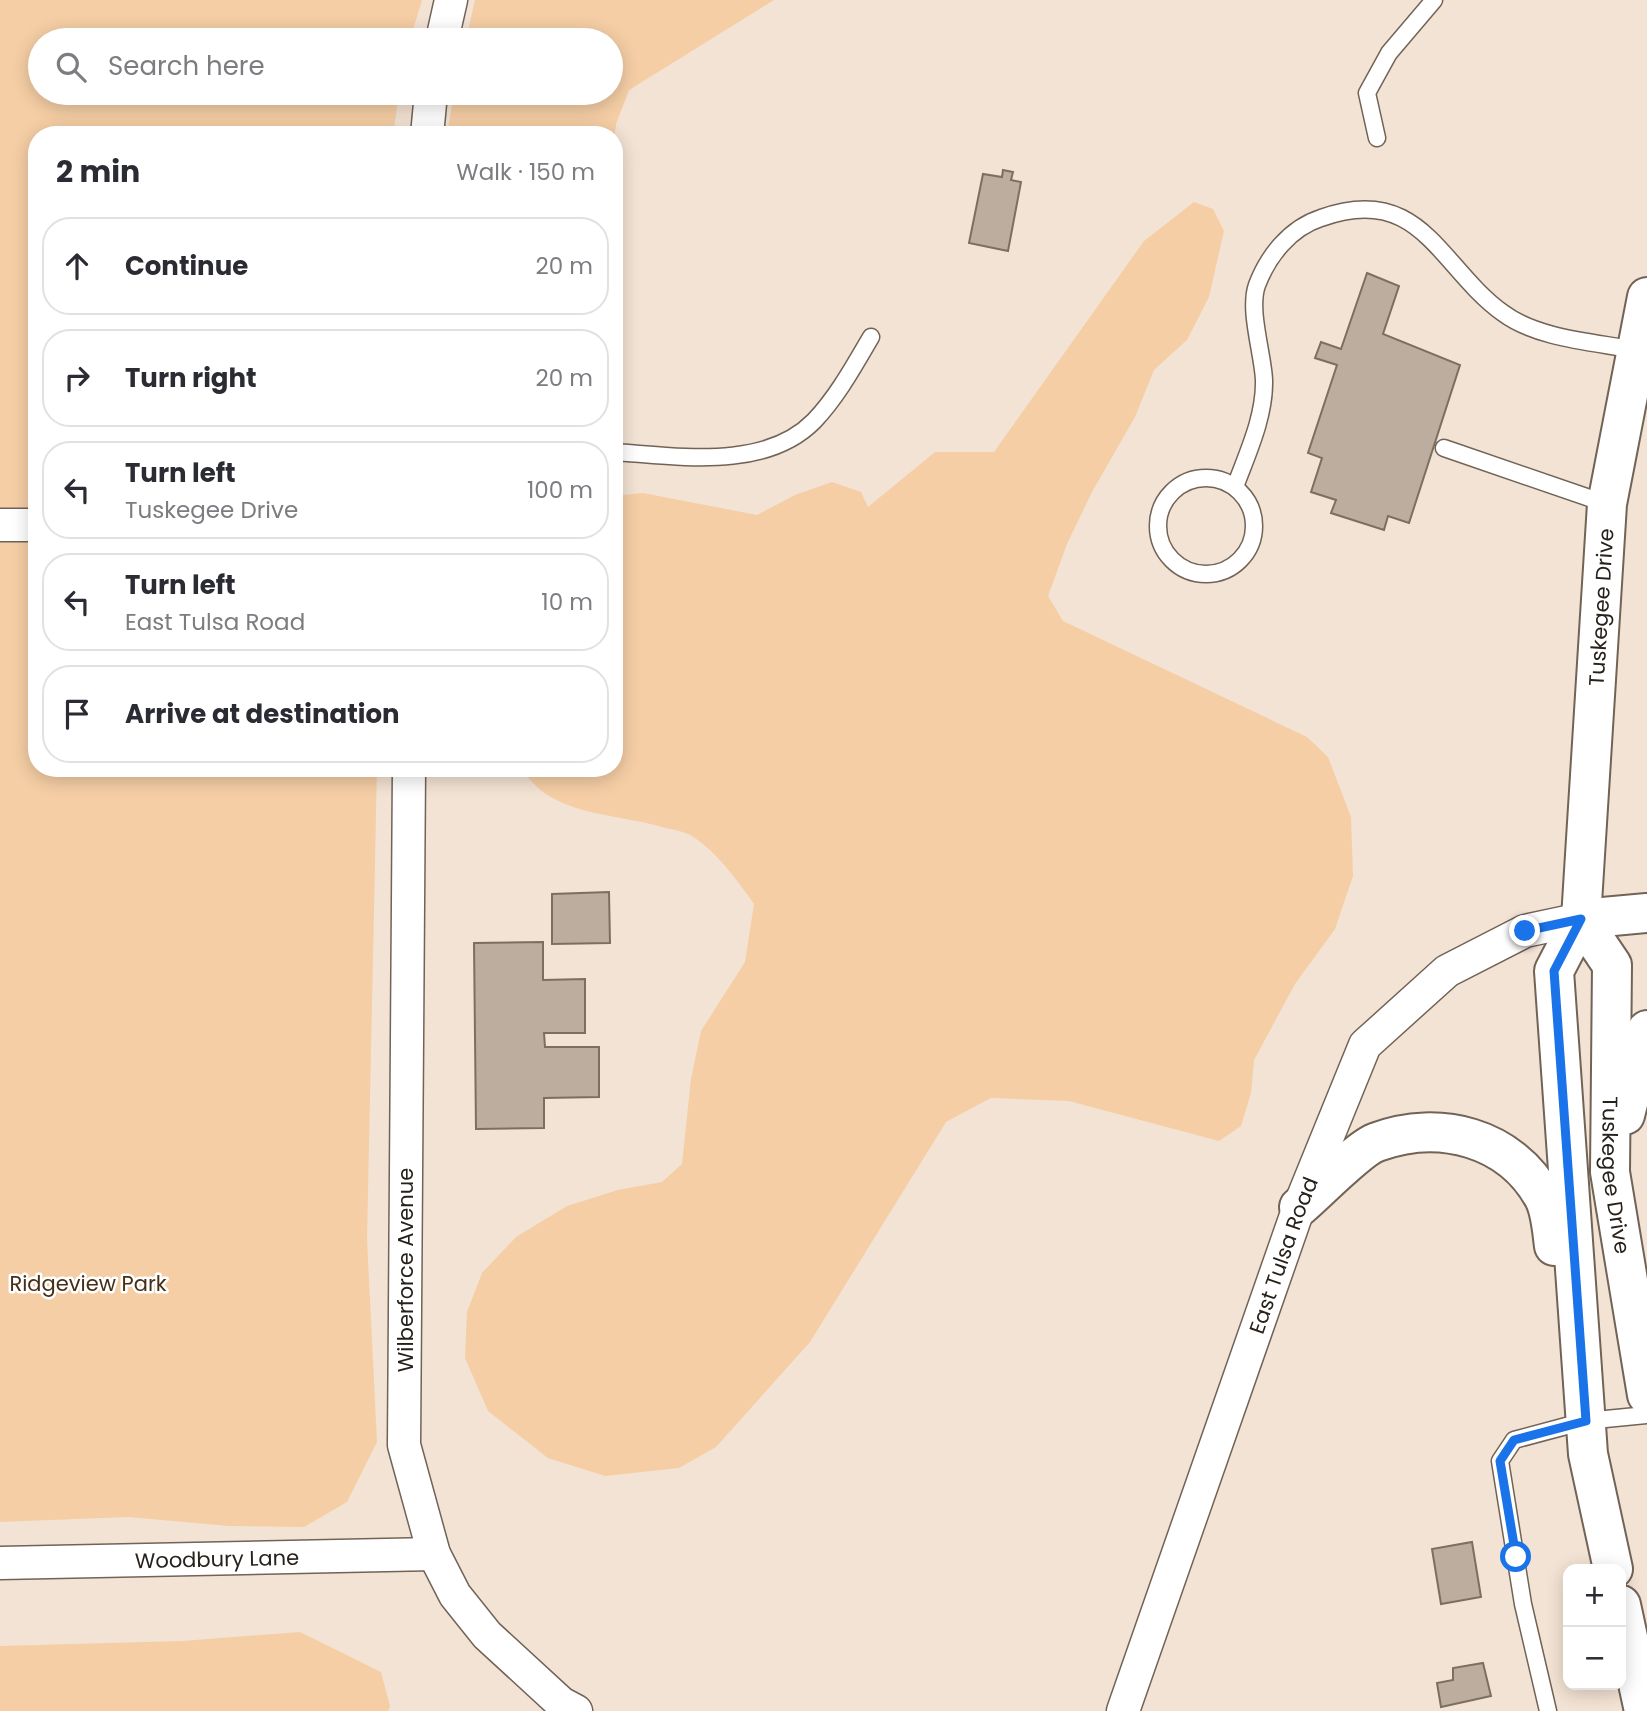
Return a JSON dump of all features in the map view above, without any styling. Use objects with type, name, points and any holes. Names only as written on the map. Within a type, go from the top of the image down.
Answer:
[{"type":"street","points":[[445,28],[452,0]]},
{"type":"street","points":[[427,126],[429,105]]},
{"type":"street","name":"Tuskegee Drive","points":[[1612,1564],[1588,1454],[1554,971],[1581,919],[1607,504],[1647,297]]},
{"type":"street","points":[[0,525],[28,525]]},
{"type":"street","name":"Wilberforce Avenue","points":[[409,777],[404,1445],[434,1554],[455,1595],[487,1635],[561,1703],[576,1711]]},
{"type":"street","points":[[1581,919],[1647,914]]},
{"type":"street","name":"Tuskegee Drive","points":[[1581,919],[1612,965],[1611,1172],[1647,1395]]},
{"type":"street","name":"East Tulsa Road","points":[[1123,1711],[1298,1208],[1365,1045],[1447,971],[1525,931],[1581,919]]},
{"type":"street","points":[[1611,1172],[1647,1030]]},
{"type":"street","points":[[1298,1208],[1374,1143],[1420,1131],[1447,1131],[1471,1138],[1494,1149],[1515,1164],[1531,1179],[1546,1201],[1558,1276],[1578,1331]]},
{"type":"street","name":"Woodbury Lane","points":[[0,1563],[434,1554]]},
{"type":"street","points":[[1626,1627],[1644,1711]]},
{"type":"lane","points":[[1377,138],[1367,93],[1389,53],[1434,0]]},
{"type":"lane","points":[[1235,487],[1260,417],[1264,382],[1256,289],[1266,263],[1282,244],[1310,221],[1339,211],[1371,208],[1398,216],[1426,234],[1503,314],[1531,327],[1636,350]]},
{"type":"lane","points":[[623,453],[685,457],[757,452],[791,439],[813,422],[832,399],[871,337]]},
{"type":"lane","points":[[1444,448],[1607,504]]},
{"type":"lane","points":[[1204,478],[1220,480],[1235,487],[1246,499],[1254,528],[1244,556],[1219,574],[1188,572],[1174,564],[1163,551],[1158,535],[1158,519],[1163,503],[1173,490],[1187,481],[1204,478]]},
{"type":"lane","points":[[1548,1711],[1523,1604],[1500,1461],[1514,1440],[1586,1421],[1647,1415]]},
{"type":"green space","name":"Ridgeview Park","points":[[0,0],[422,0],[414,28],[28,28],[28,105],[397,105],[394,126],[28,126],[28,777],[377,777],[367,1239],[377,1442],[347,1502],[304,1527],[229,1526],[128,1517],[0,1522]]},
{"type":"green space","points":[[475,0],[774,0],[629,90],[616,126],[448,126],[452,105],[623,105],[623,28],[469,28]]},
{"type":"green space","points":[[1194,202],[1213,209],[1224,231],[1209,297],[1187,340],[1154,370],[1135,417],[1092,492],[1067,544],[1048,596],[1063,621],[1307,737],[1328,757],[1351,817],[1353,876],[1335,929],[1295,984],[1254,1060],[1251,1093],[1241,1126],[1219,1141],[1069,1101],[991,1098],[946,1122],[810,1342],[716,1447],[679,1468],[605,1476],[548,1458],[488,1411],[465,1358],[467,1312],[482,1273],[516,1237],[567,1206],[618,1190],[662,1182],[682,1164],[691,1079],[701,1031],[745,962],[754,904],[718,858],[692,836],[567,805],[549,796],[529,777],[623,777],[623,495],[643,493],[757,515],[795,495],[832,482],[861,492],[868,507],[935,452],[994,452],[1144,241]]},
{"type":"green space","points":[[300,1632],[381,1672],[390,1706],[388,1711],[0,1711],[0,1646],[182,1641]]},
{"type":"building","points":[[1003,170],[1013,172],[1011,180],[1021,182],[1008,251],[969,243],[983,174],[1002,177]]},
{"type":"building","points":[[1367,273],[1399,286],[1383,334],[1460,365],[1409,523],[1388,516],[1384,530],[1331,513],[1336,500],[1311,492],[1322,458],[1308,453],[1337,365],[1315,358],[1321,342],[1341,349]]},
{"type":"building","points":[[609,892],[610,943],[552,944],[552,894]]},
{"type":"building","points":[[543,942],[543,980],[585,979],[585,1033],[544,1033],[545,1047],[599,1047],[599,1097],[544,1098],[544,1128],[476,1129],[474,943]]},
{"type":"building","points":[[1472,1542],[1481,1597],[1441,1604],[1432,1549]]},
{"type":"building","points":[[1483,1663],[1491,1696],[1441,1707],[1437,1683],[1453,1680],[1453,1668]]},
{"type":"route","points":[[1516,1557],[1500,1461],[1514,1440],[1586,1421],[1554,971],[1581,919],[1525,931]]}]
